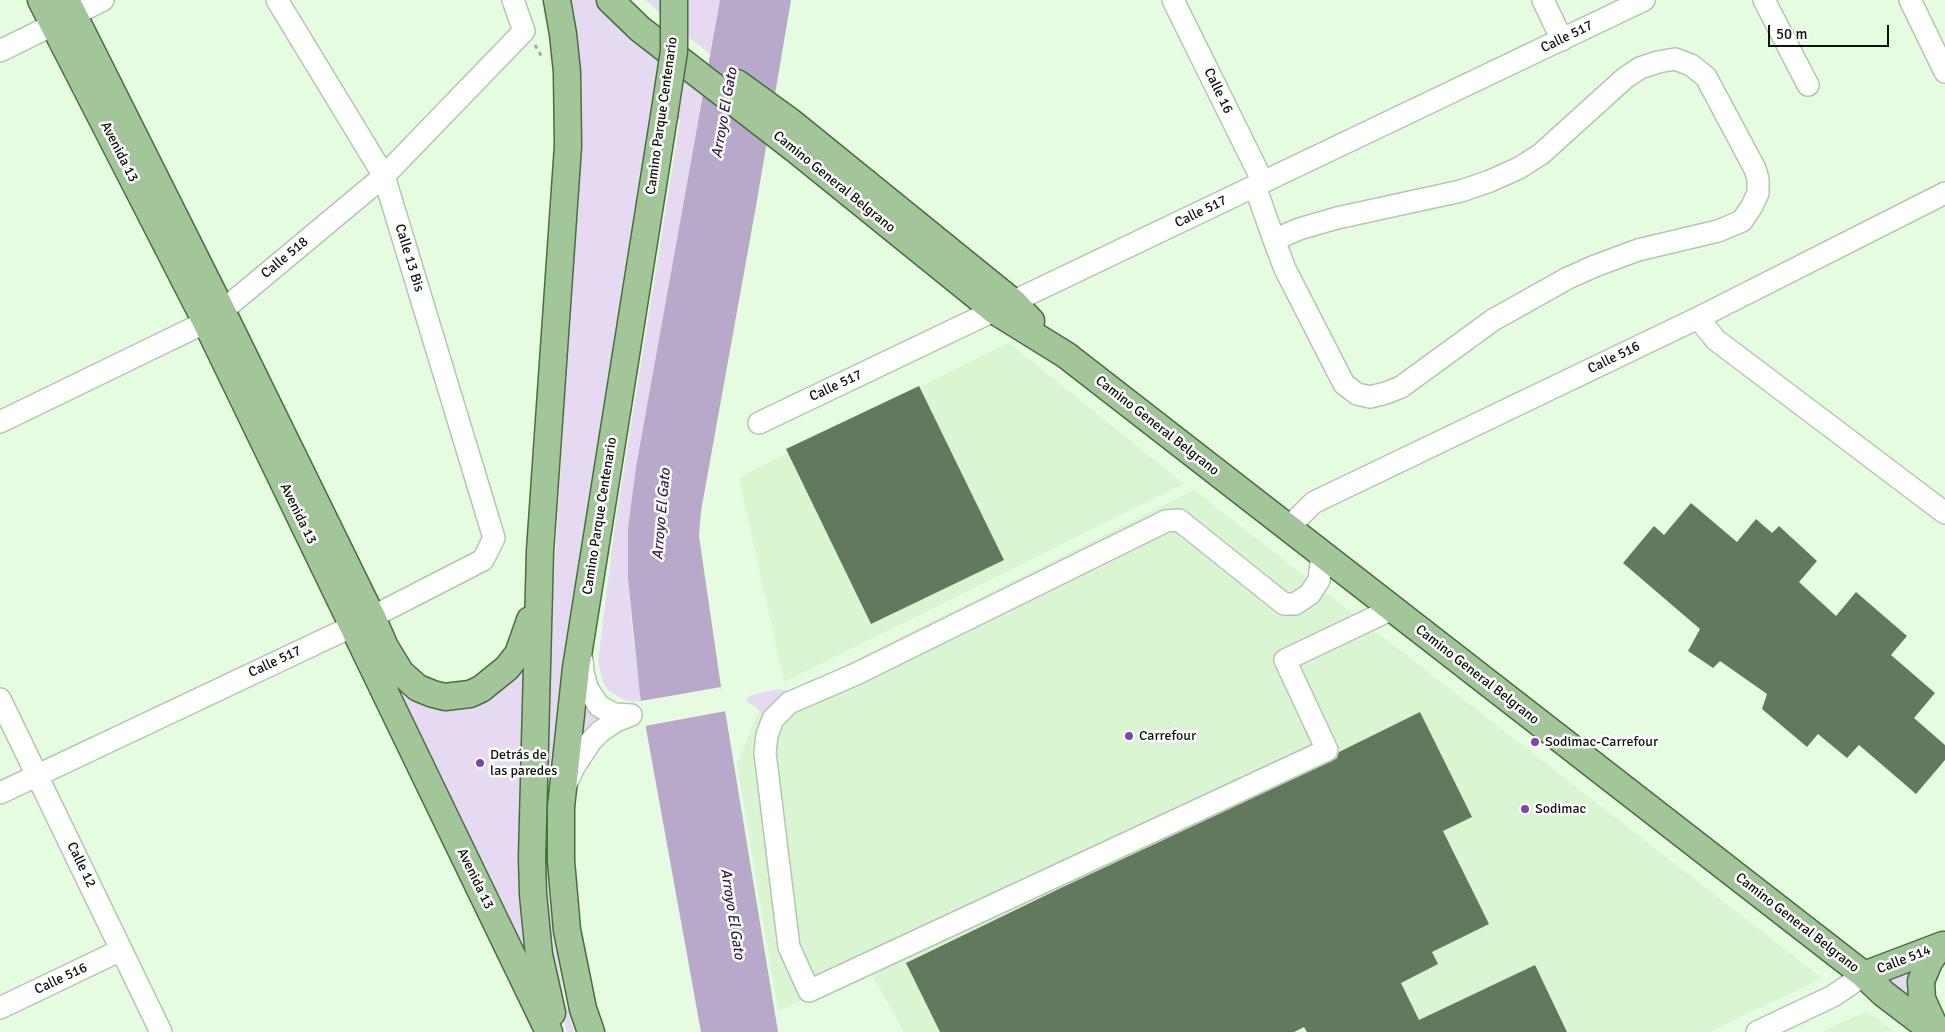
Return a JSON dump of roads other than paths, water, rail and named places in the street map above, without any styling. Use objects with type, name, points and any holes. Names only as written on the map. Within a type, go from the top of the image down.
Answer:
[{"type":"main road","name":"Avenida 13","points":[[41,0],[64,13],[214,316],[362,622],[549,1032]]},
{"type":"main road","points":[[557,0],[567,72],[568,146],[539,578],[532,858],[533,894],[539,955],[557,1032]]},
{"type":"main road","name":"Camino General Belgrano","points":[[610,0],[640,29],[791,122],[1004,307]]},
{"type":"main road","name":"Camino General Belgrano","points":[[634,0],[703,68],[796,150],[1066,355],[1864,975],[1884,994],[1934,1032]]},
{"type":"main road","name":"Camino Parque Centenario","points":[[591,1032],[583,1009],[567,930],[562,881],[560,822],[581,634],[674,51],[674,0]]},
{"type":"main road","name":"Avenida 13","points":[[362,622],[401,673],[418,688],[445,698],[464,695],[481,689],[495,679],[518,654],[529,627],[539,578]]},
{"type":"main road","points":[[1940,1032],[1933,1023],[1922,999],[1921,981],[1935,953],[1945,945]]},
{"type":"main road","name":"Calle 514","points":[[1864,975],[1945,945]]},
{"type":"street","points":[[0,51],[64,13],[104,0]]},
{"type":"street","name":"Calle 13 Bis","points":[[277,0],[384,176],[494,538]]},
{"type":"street","name":"Calle 518","points":[[0,422],[214,316],[384,176],[524,31],[512,0]]},
{"type":"street","name":"Calle 16","points":[[1173,0],[1259,184],[1274,240],[1285,269],[1344,384],[1357,394],[1370,397],[1386,394],[1401,386],[1494,320],[1568,278],[1638,250],[1718,231],[1742,221],[1758,193],[1758,179],[1756,169],[1706,77],[1691,65],[1675,59],[1640,68],[1626,78],[1540,154],[1519,168],[1490,182],[1461,192],[1337,218],[1299,229],[1274,240]]},
{"type":"street","points":[[1542,0],[1562,40]]},
{"type":"street","name":"Calle 517","points":[[759,423],[1644,0]]},
{"type":"street","points":[[1764,0],[1808,85]]},
{"type":"street","points":[[1910,0],[1945,72]]},
{"type":"street","name":"Calle 516","points":[[1288,528],[1313,503],[1698,318],[1945,193]]},
{"type":"street","points":[[1698,318],[1716,340],[1945,512]]},
{"type":"street","points":[[1322,555],[1319,580],[1310,594],[1295,604],[1284,604],[1179,520],[1166,521],[856,674],[789,703],[774,719],[767,735],[765,753],[789,947],[809,991],[1327,750],[1285,660],[1392,609]]},
{"type":"street","name":"Calle 517","points":[[0,794],[362,622],[483,560],[494,538]]},
{"type":"street","points":[[560,822],[567,782],[581,754],[601,731],[616,721],[631,715],[614,714],[606,711],[598,706],[592,698],[583,672],[581,634]]},
{"type":"street","name":"Calle 12","points":[[0,699],[161,1032]]},
{"type":"street","name":"Calle 516","points":[[0,1008],[122,950]]},
{"type":"street","name":"Calle 514","points":[[1757,1032],[1833,996],[1864,975]]},
{"type":"water","name":"Arroyo El Gato","points":[[720,0],[791,0],[701,511],[699,536],[720,680],[778,1032],[701,1032],[640,695],[628,579],[628,528],[636,467]]},
{"type":"place","name":"Carrefour","points":[[1129,736]]},
{"type":"place","name":"Sodimac-Carrefour","points":[[1535,742]]},
{"type":"place","name":"Detrás de las paredes","points":[[480,763]]},
{"type":"place","name":"Sodimac","points":[[1525,809]]}]
